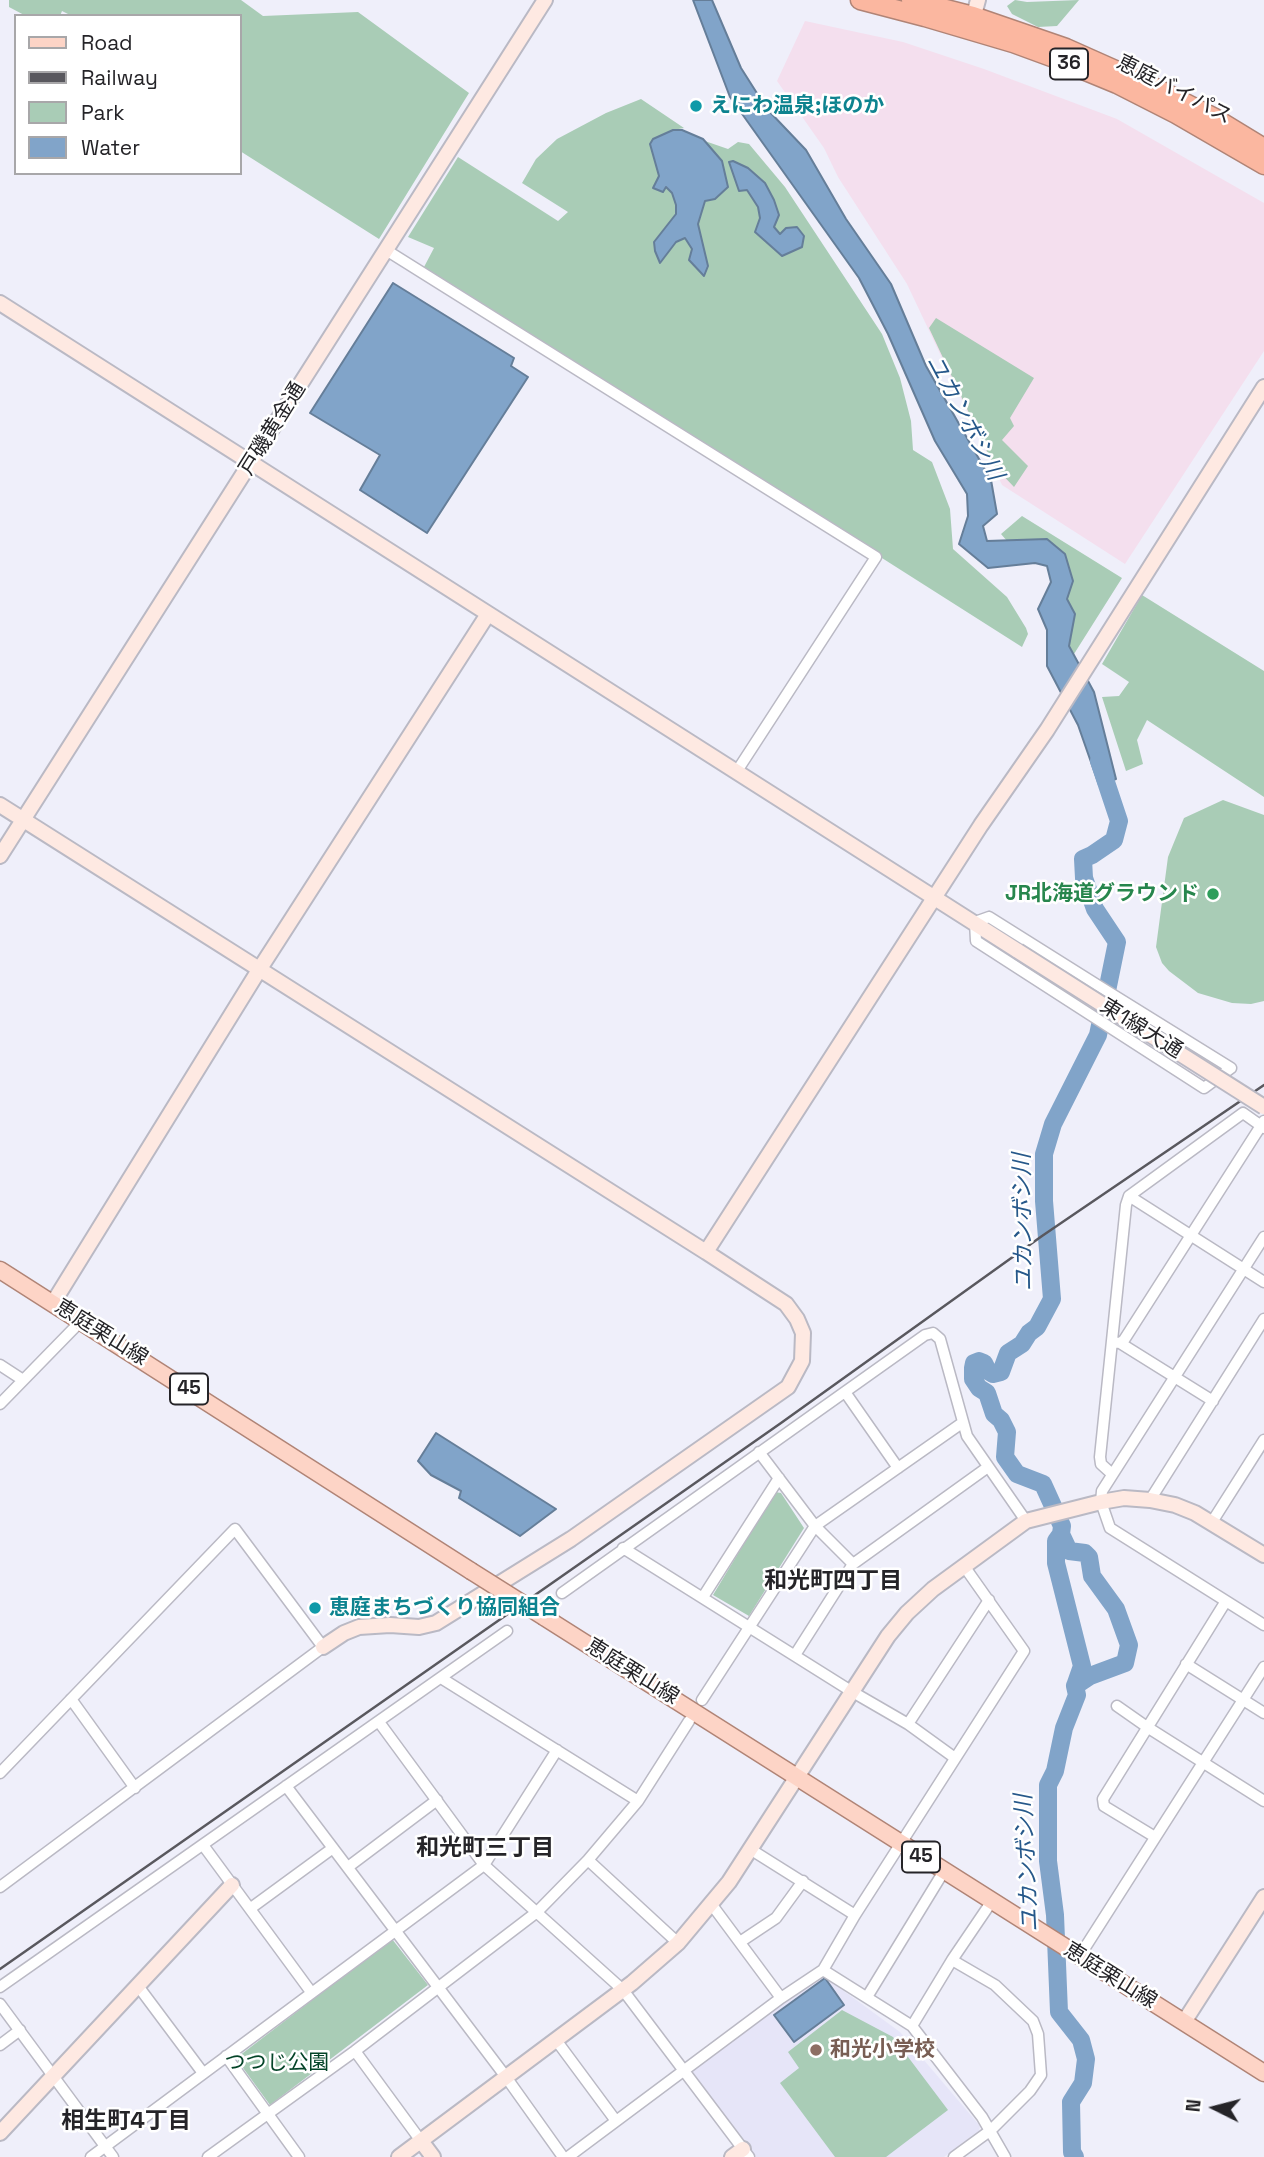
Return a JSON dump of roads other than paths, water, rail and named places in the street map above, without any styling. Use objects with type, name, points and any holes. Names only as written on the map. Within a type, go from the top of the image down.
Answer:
[{"type":"highway","name":"恵庭バイパス","points":[[860,0],[974,16],[1013,43],[1117,85],[1199,126],[1264,165]]},
{"type":"highway","name":"恵庭バイパス","points":[[911,0],[974,16],[1066,48],[1158,89],[1213,117],[1264,148]]},
{"type":"main road","name":"恵庭栗山線","points":[[0,1270],[1264,2073]]},
{"type":"street","name":"戸磯黄金通","points":[[0,856],[545,0]]},
{"type":"street","points":[[386,250],[876,557],[737,771]]},
{"type":"street","name":"東1線大通","points":[[0,303],[1264,1107]]},
{"type":"street","points":[[706,1252],[1063,703],[1264,387]]},
{"type":"street","points":[[53,1303],[259,970],[488,614]]},
{"type":"street","points":[[0,805],[786,1304],[803,1333],[802,1361],[788,1387],[571,1539],[436,1623],[359,1628],[344,1633],[0,1887]]},
{"type":"street","points":[[989,917],[1231,1068],[1204,1088],[976,941],[975,922],[989,917]]},
{"type":"street","points":[[1112,1475],[1101,1464],[1100,1457],[1116,1343],[1126,1205],[1129,1196],[1243,1113],[1263,1124],[1192,1234],[1116,1343]]},
{"type":"street","points":[[1129,1196],[1264,1282]]},
{"type":"street","points":[[1264,1237],[1112,1475],[1102,1492],[1101,1502],[1110,1528],[1264,1625]]},
{"type":"street","points":[[1150,1500],[1264,1319]]},
{"type":"street","points":[[0,1404],[81,1321]]},
{"type":"street","points":[[562,1593],[925,1335],[933,1333],[940,1339],[967,1436],[1026,1521]]},
{"type":"street","points":[[1116,1343],[1213,1401]]},
{"type":"street","points":[[0,1366],[23,1380]]},
{"type":"street","points":[[845,1392],[898,1468]]},
{"type":"street","points":[[702,1700],[815,1526],[962,1423]]},
{"type":"street","points":[[1212,1522],[1264,1440]]},
{"type":"street","points":[[760,1452],[815,1526],[853,1564]]},
{"type":"street","points":[[795,1655],[853,1564],[988,1467]]},
{"type":"street","points":[[703,1598],[779,1478]]},
{"type":"street","points":[[399,2157],[623,1990],[678,1943],[712,1905],[888,1636],[907,1613],[964,1566],[1026,1521],[1124,1498],[1150,1500],[1175,1505],[1212,1522],[1264,1555]]},
{"type":"street","points":[[0,1773],[235,1529],[323,1647]]},
{"type":"street","points":[[623,1548],[908,1724],[955,1758]]},
{"type":"street","points":[[286,1786],[565,2157],[823,1970],[855,1915],[1024,1651],[964,1566]]},
{"type":"street","points":[[908,1724],[989,1600]]},
{"type":"street","points":[[1155,1837],[1104,1806],[1103,1799],[1226,1601]]},
{"type":"street","points":[[0,1987],[507,1631]]},
{"type":"street","points":[[1186,1664],[1264,1713]]},
{"type":"street","points":[[1077,1955],[1264,1667]]},
{"type":"street","points":[[440,1678],[638,1801]]},
{"type":"street","points":[[71,1699],[135,1788]]},
{"type":"street","points":[[1117,1706],[1264,1801]]},
{"type":"street","points":[[208,2157],[355,2051],[537,1912],[588,1860],[638,1801],[689,1721]]},
{"type":"street","points":[[379,1722],[484,1865],[623,1990],[741,2154]]},
{"type":"street","points":[[91,2157],[484,1865],[557,1750]]},
{"type":"street","points":[[348,1867],[437,1800]]},
{"type":"street","points":[[203,1845],[311,1992]]},
{"type":"street","points":[[250,1908],[333,1848]]},
{"type":"street","points":[[750,1849],[855,1915]]},
{"type":"street","points":[[588,1860],[678,1943]]},
{"type":"street","points":[[866,1997],[944,1871]]},
{"type":"street","points":[[740,1942],[776,1918],[803,1881]]},
{"type":"street","points":[[0,2133],[232,1885]]},
{"type":"street","points":[[1184,2022],[1264,1897]]},
{"type":"street","points":[[912,2026],[992,1901]]},
{"type":"street","points":[[712,1905],[781,1998]]},
{"type":"street","points":[[952,1960],[995,1985],[1033,2021],[1038,2034],[1041,2075],[1025,2096],[991,2130],[954,2157]]},
{"type":"street","points":[[823,1970],[912,2026],[939,2057],[991,2130],[1005,2157]]},
{"type":"street","points":[[138,1986],[204,2073]]},
{"type":"street","points":[[0,2004],[113,2157]]},
{"type":"street","points":[[0,2045],[20,2030]]},
{"type":"street","points":[[556,2040],[616,2120]]},
{"type":"street","points":[[355,2051],[433,2157]]},
{"type":"street","points":[[226,2056],[299,2157]]},
{"type":"water","points":[[693,0],[712,0],[741,68],[767,109],[806,150],[846,219],[891,284],[926,366],[991,480],[997,514],[983,526],[987,541],[1047,539],[1065,554],[1073,581],[1067,599],[1075,614],[1069,646],[1094,692],[1116,779],[1099,785],[1078,725],[1047,666],[1047,630],[1038,609],[1051,582],[1047,566],[1035,563],[988,568],[959,544],[968,516],[967,494],[935,441],[888,334],[859,278],[730,97]]},
{"type":"water","points":[[673,130],[682,130],[703,139],[722,161],[728,187],[715,199],[705,201],[698,224],[708,266],[704,276],[689,260],[692,249],[685,238],[676,242],[660,263],[655,251],[654,242],[676,214],[676,205],[672,193],[666,187],[663,192],[653,188],[659,176],[650,144],[653,139]]},
{"type":"water","points":[[733,161],[748,168],[765,183],[779,215],[774,227],[780,234],[786,228],[797,227],[804,236],[802,247],[782,256],[755,232],[760,218],[758,207],[747,190],[739,191],[729,162]]},
{"type":"water","points":[[393,283],[514,358],[511,366],[528,377],[427,533],[360,490],[380,455],[310,413]]},
{"type":"water","points":[[436,1433],[556,1509],[520,1536],[459,1498],[461,1491],[431,1475],[418,1461]]},
{"type":"water","points":[[825,1978],[844,2005],[794,2042],[774,2015]]},
{"type":"waterway","name":"ユカンボシ川","points":[[1075,2157],[1072,2152],[1071,2102],[1083,2083],[1086,2059],[1081,2040],[1059,2012],[1055,1915],[1048,1861],[1048,1785],[1055,1771],[1064,1728],[1077,1695],[1075,1686],[1090,1676],[1125,1663],[1129,1645],[1116,1609],[1092,1576],[1089,1557],[1085,1553],[1069,1551],[1061,1534],[1062,1526],[1043,1484],[1017,1474],[1005,1457],[1007,1432],[1001,1420],[994,1414],[987,1393],[979,1388],[973,1379],[973,1368],[974,1363],[979,1361],[993,1374],[1001,1372],[1008,1353],[1022,1344],[1037,1327],[1052,1299],[1044,1201],[1044,1154],[1053,1124],[1098,1035],[1117,942],[1095,909],[1084,878],[1083,859],[1114,840],[1119,821],[1099,761]]},
{"type":"waterway","points":[[1061,1534],[1056,1541],[1056,1563],[1082,1666],[1075,1686]]},
{"type":"railway","points":[[0,1969],[781,1423],[1042,1236],[1264,1085]]},
{"type":"place","name":"えにわ温泉;ほのか","points":[[696,106]]},
{"type":"place","name":"JR北海道グラウンド","points":[[1213,894]]},
{"type":"place","name":"恵庭まちづくり協同組合","points":[[315,1608]]},
{"type":"place","name":"和光小学校","points":[[816,2050]]},
{"type":"district","name":"和光町四丁目","points":[[833,1582]]},
{"type":"district","name":"和光町三丁目","points":[[485,1849]]},
{"type":"district","name":"相生町4丁目","points":[[126,2122]]},
{"type":"park label","name":"つつじ公園","points":[[277,2063]]}]
